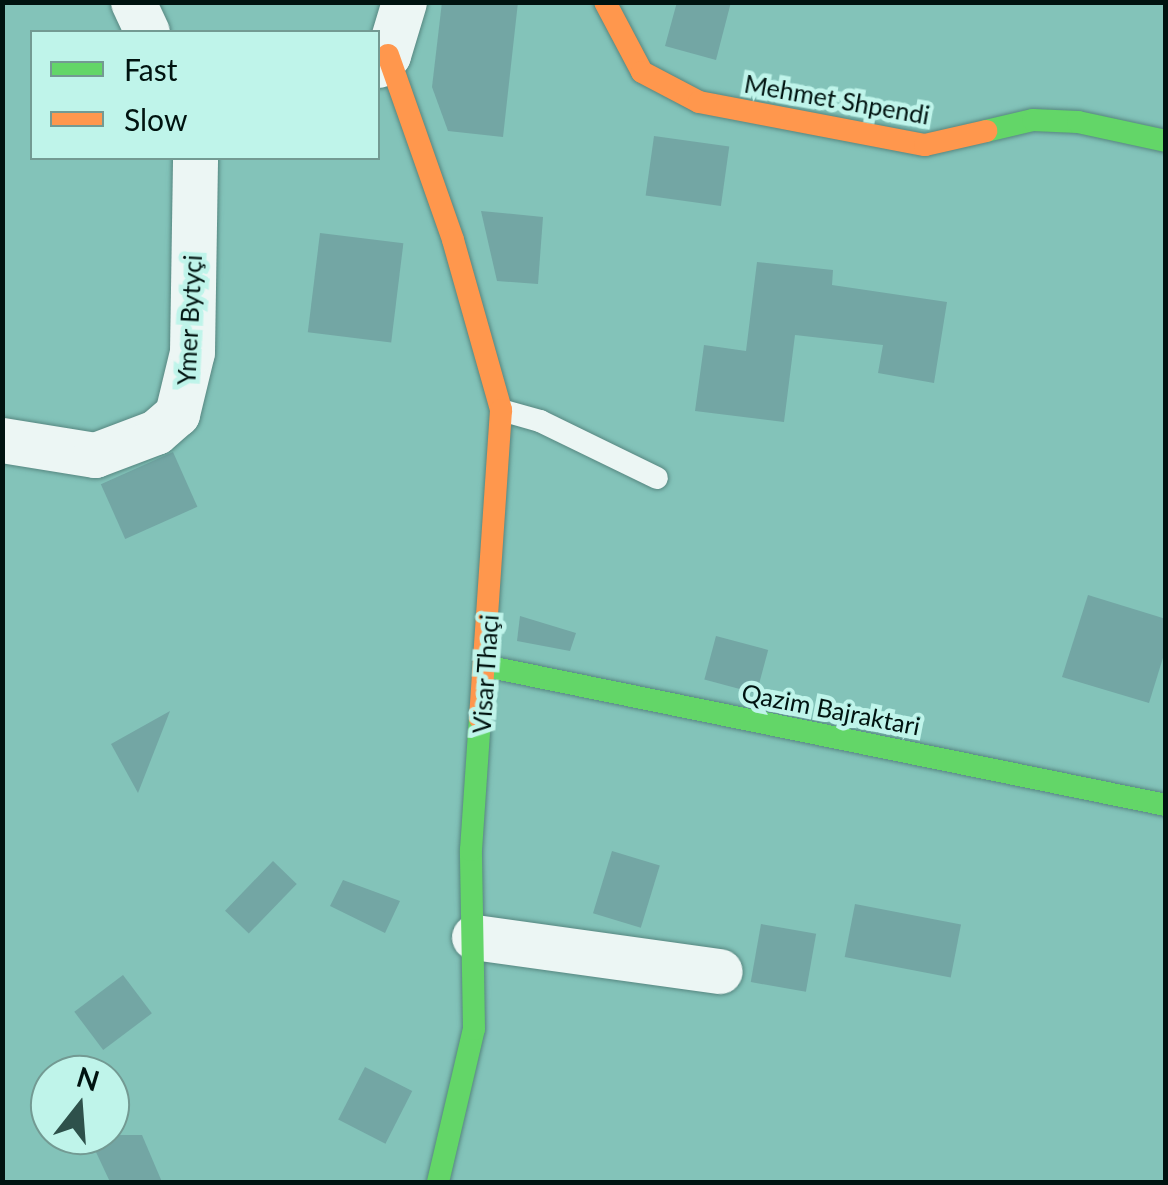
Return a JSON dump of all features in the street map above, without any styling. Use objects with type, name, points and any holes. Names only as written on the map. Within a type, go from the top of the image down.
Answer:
[{"type":"street","points":[[133,2],[146,30]]},
{"type":"street","points":[[383,60],[404,2]]},
{"type":"street","name":"Mehmet Shpendi","points":[[605,2],[642,72],[699,102],[924,145],[1033,120],[1078,122],[1166,140]]},
{"type":"street","name":"Visar Thaçi","points":[[383,60],[447,222],[501,410],[471,850],[474,1029],[438,1182]]},
{"type":"street","name":"Ymer Bytyçi","points":[[2,440],[95,455],[156,432],[177,414],[192,352],[195,160]]},
{"type":"street","name":"Qazim Bajraktari","points":[[485,666],[1166,805]]},
{"type":"street","points":[[474,938],[720,972]]},
{"type":"lane","points":[[501,410],[540,421],[658,478]]},
{"type":"building","points":[[442,2],[518,2],[503,137],[448,131],[432,87]]},
{"type":"building","points":[[677,2],[731,2],[716,60],[665,46]]},
{"type":"building","points":[[654,136],[729,147],[721,206],[646,195]]},
{"type":"building","points":[[481,211],[543,217],[538,284],[497,281]]},
{"type":"building","points":[[320,233],[403,243],[391,342],[308,332]]},
{"type":"building","points":[[757,262],[833,270],[832,285],[947,302],[934,383],[878,373],[883,345],[795,335],[784,422],[695,411],[704,345],[746,351]]},
{"type":"building","points":[[173,452],[197,507],[125,539],[101,484]]},
{"type":"building","points":[[1088,595],[1166,619],[1166,648],[1149,703],[1062,677]]},
{"type":"building","points":[[520,616],[576,633],[570,651],[517,641]]},
{"type":"building","points":[[716,636],[768,650],[757,693],[704,679]]},
{"type":"building","points":[[170,711],[138,793],[111,744]]},
{"type":"building","points":[[612,851],[660,866],[641,928],[593,913]]},
{"type":"building","points":[[273,861],[297,884],[249,934],[225,911]]},
{"type":"building","points":[[343,880],[400,901],[385,933],[330,906]]},
{"type":"building","points":[[855,904],[961,925],[951,978],[845,957]]},
{"type":"building","points":[[761,924],[816,934],[806,992],[751,982]]},
{"type":"building","points":[[123,975],[152,1013],[103,1050],[74,1012]]},
{"type":"building","points":[[365,1067],[412,1091],[385,1144],[338,1120]]},
{"type":"building","points":[[130,1135],[142,1135],[162,1182],[110,1182],[97,1155],[130,1155]]},
{"type":"traffic: fast","points":[[986,131],[1033,120],[1078,122],[1166,141]]},
{"type":"traffic: fast","points":[[485,666],[1166,805]]},
{"type":"traffic: fast","points":[[438,1182],[474,1029],[471,850],[480,718]]},
{"type":"traffic: slow","points":[[605,2],[642,72],[699,102],[925,145],[986,131]]},
{"type":"traffic: slow","points":[[388,55],[453,240],[501,410],[480,718]]}]
